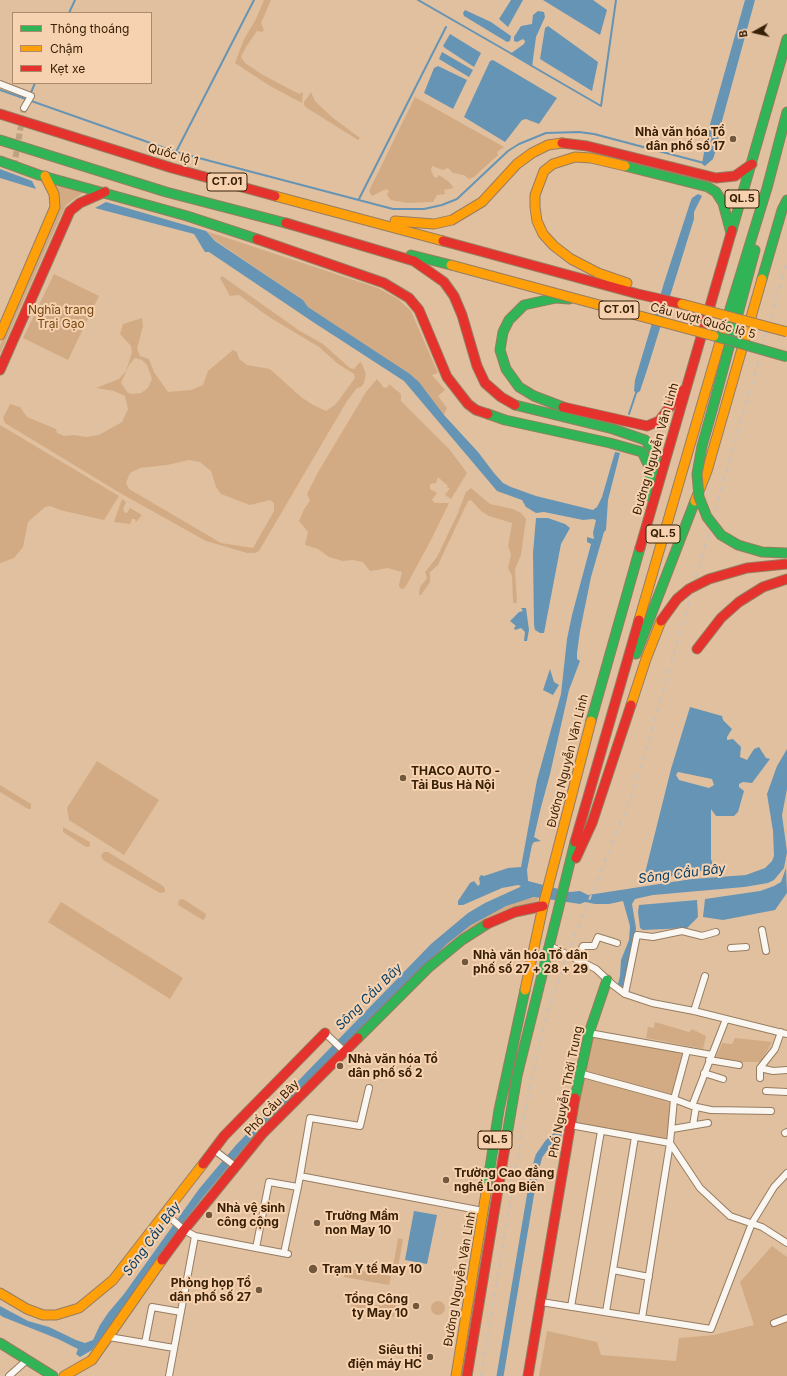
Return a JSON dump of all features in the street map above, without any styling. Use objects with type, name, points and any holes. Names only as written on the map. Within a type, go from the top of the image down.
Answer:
[{"type":"main road","name":"QL.5","points":[[752,164],[787,39]]},
{"type":"main road","name":"QL.5","points":[[767,188],[787,112]]},
{"type":"main road","name":"Quốc lộ 1","points":[[0,114],[172,168],[456,244]]},
{"type":"main road","name":"CT.01","points":[[0,140],[166,192],[286,224]]},
{"type":"main road","points":[[291,199],[404,223],[434,224],[452,220],[482,202],[518,164],[532,153],[548,145],[565,143],[588,146],[720,179],[734,176],[752,164]]},
{"type":"main road","points":[[682,304],[598,273],[571,259],[554,246],[543,234],[537,221],[534,207],[538,187],[544,171],[553,164],[575,157],[606,160],[704,186],[718,194],[726,208],[732,234]]},
{"type":"main road","points":[[0,161],[46,176],[187,216],[310,256],[384,283],[409,298],[419,310],[447,376],[460,396],[476,410],[505,420],[610,443],[642,452],[647,459],[652,477],[652,506]]},
{"type":"main road","name":"Đường Nguyễn Văn Linh","points":[[456,1376],[500,1110],[543,906],[599,690],[752,164]]},
{"type":"main road","points":[[0,335],[55,207],[54,194],[46,176]]},
{"type":"main road","points":[[767,188],[751,269],[702,446],[697,474],[699,497],[707,516],[721,535],[738,546],[762,552],[787,553]]},
{"type":"main road","name":"Đường Nguyễn Văn Linh","points":[[467,1376],[517,1076],[578,831],[702,401],[767,188]]},
{"type":"main road","points":[[0,370],[70,211],[80,203],[105,192]]},
{"type":"main road","points":[[614,706],[652,617],[707,471],[782,210],[787,200]]},
{"type":"main road","points":[[286,224],[414,261],[430,271],[444,282],[454,296],[462,315],[477,366],[485,383],[501,397],[518,407],[638,436],[650,445],[657,462],[658,484]]},
{"type":"main road","name":"Cầu vượt Quốc lộ 5","points":[[286,224],[451,265],[787,357]]},
{"type":"main road","name":"Cầu vượt Quốc lộ 5","points":[[456,244],[638,294],[787,331]]},
{"type":"main road","points":[[633,314],[569,299],[542,300],[524,306],[513,315],[500,341],[500,350],[506,369],[514,382],[527,393],[558,406],[636,425],[647,426],[659,421],[675,402],[691,375]]},
{"type":"main road","points":[[610,443],[613,429]]},
{"type":"main road","points":[[565,883],[592,823],[614,761],[646,659],[661,621],[677,599],[689,589],[708,579],[747,568],[787,564]]},
{"type":"main road","points":[[698,649],[721,618],[739,602],[763,588],[787,579]]},
{"type":"main road","name":"Phố Cầu Bây","points":[[64,1376],[92,1360],[184,1230],[263,1133],[432,965],[462,940],[479,929],[506,915],[543,906]]},
{"type":"main road","name":"Phố Nguyễn Thời Trung","points":[[528,1376],[579,1073],[588,1033],[607,980]]},
{"type":"main road","points":[[0,1293],[27,1309],[43,1315],[56,1315],[79,1308],[103,1290],[168,1216],[213,1149],[236,1124],[328,1036]]},
{"type":"main road","points":[[470,1290],[480,1292]]},
{"type":"main road","points":[[0,1343],[52,1376]]},
{"type":"street","points":[[0,84],[31,96],[24,108]]},
{"type":"street","points":[[762,930],[766,951]]},
{"type":"street","points":[[625,994],[637,935],[652,937],[682,931],[702,936],[716,932]]},
{"type":"street","points":[[577,959],[583,946],[594,946],[598,937],[617,943]]},
{"type":"street","points":[[550,946],[596,969],[625,994],[652,1003],[726,1018],[784,1033],[775,1049],[760,1068],[760,1078]]},
{"type":"street","points":[[730,948],[746,947]]},
{"type":"street","points":[[694,1011],[705,976]]},
{"type":"street","points":[[693,1125],[694,1106],[704,1074],[726,1018]]},
{"type":"street","points":[[588,1033],[687,1051],[739,1065]]},
{"type":"street","points":[[328,1036],[344,1052]]},
{"type":"street","points":[[642,1318],[670,1143],[674,1099],[687,1051]]},
{"type":"street","points":[[760,1068],[773,1071],[787,1070]]},
{"type":"street","points":[[579,1073],[711,1110],[771,1111]]},
{"type":"street","points":[[704,1074],[723,1079]]},
{"type":"street","points":[[168,1216],[184,1230],[195,1236],[286,1254],[310,1118],[360,1126],[369,1088]]},
{"type":"street","points":[[766,1091],[787,1092]]},
{"type":"street","points":[[672,1129],[708,1123]]},
{"type":"street","points":[[570,1125],[670,1143],[700,1188],[730,1216],[762,1227],[787,1243]]},
{"type":"street","points":[[571,1307],[602,1131]]},
{"type":"street","points":[[606,1312],[635,1137]]},
{"type":"street","points":[[213,1149],[235,1166]]},
{"type":"street","points":[[541,1302],[711,1329],[752,1223],[774,1187],[787,1173]]},
{"type":"street","points":[[300,1176],[483,1211]]},
{"type":"street","points":[[256,1248],[269,1182],[298,1187]]},
{"type":"street","points":[[169,1376],[195,1236]]},
{"type":"street","points":[[613,1270],[649,1277]]},
{"type":"street","points":[[145,1343],[152,1307],[181,1312]]},
{"type":"street","points":[[774,1323],[787,1318]]},
{"type":"street","points":[[109,1337],[174,1348]]},
{"type":"street","points":[[9,1376],[27,1360]]},
{"type":"green space","points":[[264,0],[271,0],[261,23],[264,30],[262,32],[257,31],[241,57],[245,63],[263,75],[299,94],[303,92],[302,103],[270,86],[235,63],[244,39],[256,19]]},
{"type":"green space","points":[[311,92],[315,101],[333,118],[360,138],[358,140],[307,108],[304,105],[304,102]]},
{"type":"green space","points":[[415,97],[504,147],[497,152],[498,155],[474,177],[469,179],[464,175],[453,173],[448,168],[443,170],[432,166],[431,170],[434,177],[437,178],[438,175],[442,177],[454,188],[444,190],[445,194],[437,195],[433,202],[408,203],[391,200],[387,195],[389,191],[386,189],[372,196],[369,191]]},
{"type":"green space","points":[[52,181],[84,192],[66,205],[0,354],[0,345],[58,212]]},
{"type":"green space","points":[[206,231],[378,288],[398,299],[411,311],[438,373],[432,375],[445,390],[438,396],[447,408],[444,415],[419,382],[410,374],[308,307],[303,300],[215,240]]},
{"type":"green space","name":"Nghĩa trang Trại Gạo","points":[[54,274],[99,296],[68,360],[23,338]]},
{"type":"green space","points":[[222,276],[300,331],[323,344],[350,368],[354,369],[360,362],[366,374],[364,383],[361,387],[357,388],[347,401],[259,551],[255,553],[247,553],[206,541],[120,493],[5,423],[3,418],[10,404],[20,407],[27,417],[56,429],[57,433],[64,436],[74,435],[86,437],[99,435],[122,422],[128,409],[125,396],[114,391],[96,388],[119,379],[126,371],[132,352],[131,346],[120,334],[123,324],[142,318],[143,326],[137,349],[140,356],[149,359],[154,372],[168,392],[191,390],[203,385],[208,371],[233,350],[237,352],[239,359],[247,365],[270,369],[301,397],[313,405],[326,411],[336,404],[355,378],[354,374],[338,364],[319,347],[269,317],[239,295],[230,296],[220,278]],"holes":[[[135,358],[142,360],[147,365],[152,379],[148,388],[141,393],[133,394],[128,393],[121,383],[129,365]],[[189,460],[200,462],[211,471],[216,487],[221,494],[250,505],[270,500],[274,503],[274,511],[253,548],[221,543],[129,489],[126,483],[130,473],[140,468],[167,465]]]},
{"type":"green space","points":[[377,379],[384,388],[388,387],[389,384],[401,394],[401,401],[450,450],[467,473],[451,499],[445,495],[450,488],[447,488],[448,486],[438,477],[436,483],[430,484],[430,489],[437,493],[432,500],[435,503],[449,503],[431,540],[403,589],[400,588],[399,585],[402,572],[388,568],[370,571],[363,562],[353,560],[343,561],[329,557],[318,549],[305,545],[308,532],[299,521],[304,509],[310,501],[307,494],[317,474],[366,392]]},
{"type":"green space","points":[[0,425],[119,496],[104,520],[60,510],[50,506],[45,507],[28,522],[23,547],[14,558],[0,563]]},
{"type":"green space","points":[[471,488],[490,504],[513,509],[521,513],[526,519],[521,555],[515,569],[517,603],[513,603],[512,576],[508,568],[511,554],[508,546],[512,523],[489,516],[481,511],[471,500],[468,501],[438,565],[430,572],[430,582],[421,595],[419,595],[420,587],[427,578],[425,572],[437,557],[466,492]]},
{"type":"green space","points":[[122,499],[126,502],[123,509],[125,513],[127,513],[130,508],[142,515],[136,522],[135,519],[132,519],[130,524],[114,522]]},
{"type":"green space","points":[[97,761],[159,800],[124,855],[69,820],[67,808]]},
{"type":"green space","points":[[0,785],[31,804],[31,809],[28,809],[0,792]]},
{"type":"green space","points":[[63,827],[90,842],[90,846],[86,847],[63,832]]},
{"type":"green space","points":[[104,852],[108,852],[163,886],[165,892],[160,893],[103,860],[101,855]]},
{"type":"green space","points":[[538,897],[537,901],[505,910],[484,921],[347,1047],[185,1224],[186,1219],[203,1197],[252,1138],[448,943],[489,913],[514,902]]},
{"type":"green space","points":[[183,899],[206,914],[205,918],[203,920],[178,905],[179,900]]},
{"type":"green space","points":[[61,902],[183,978],[170,999],[48,922]]},
{"type":"green space","points":[[655,1022],[689,1032],[692,1029],[706,1036],[703,1049],[646,1038],[648,1027],[654,1028]]},
{"type":"green space","points":[[589,1033],[687,1051],[674,1099],[670,1143],[570,1125]]},
{"type":"green space","points":[[735,1038],[772,1042],[761,1062],[714,1062],[722,1043],[732,1044]]},
{"type":"green space","points":[[398,1238],[403,1239],[397,1274],[392,1273]]},
{"type":"green space","points":[[772,1246],[787,1257],[787,1376],[539,1376],[547,1331],[597,1342],[601,1355],[676,1361],[679,1338],[714,1335],[754,1325],[740,1282]]},
{"type":"green space","points":[[345,1268],[391,1276],[389,1285],[344,1277]]},
{"type":"green space","points":[[384,1296],[397,1298],[394,1317],[351,1310],[352,1301],[382,1306]]},
{"type":"green space","points":[[435,1301],[441,1301],[445,1305],[445,1311],[441,1315],[435,1315],[431,1311],[431,1305]]},
{"type":"water","points":[[511,0],[523,0],[508,27],[499,19]]},
{"type":"water","points":[[543,0],[593,0],[607,10],[600,35]]},
{"type":"water","points":[[745,0],[755,0],[722,121],[716,150],[713,159],[705,166],[702,164],[707,135]]},
{"type":"water","points":[[465,10],[491,22],[511,36],[510,41],[507,42],[464,16],[463,13]]},
{"type":"water","points":[[538,11],[544,12],[545,17],[536,37],[532,67],[510,54],[524,44],[525,41],[523,39],[517,42],[514,41],[514,37],[521,26],[532,24],[533,15]]},
{"type":"water","points":[[548,26],[598,62],[592,91],[540,59],[545,28]]},
{"type":"water","points":[[450,34],[481,53],[474,67],[443,46]]},
{"type":"water","points":[[442,52],[473,70],[469,77],[439,59]]},
{"type":"water","points":[[493,60],[557,98],[539,124],[526,119],[522,120],[505,142],[464,117],[490,61]]},
{"type":"water","points":[[438,66],[467,80],[453,109],[424,93],[434,68]]},
{"type":"water","points":[[0,169],[32,181],[36,189],[0,178]]},
{"type":"water","points":[[698,194],[702,196],[694,212],[694,219],[647,370],[640,391],[637,393],[634,391],[635,380],[664,283],[690,203],[692,198]]},
{"type":"water","points":[[106,202],[206,231],[215,241],[303,300],[308,307],[410,374],[419,382],[444,415],[478,452],[494,473],[503,483],[511,487],[536,496],[593,510],[597,507],[602,497],[615,452],[620,453],[608,500],[606,530],[604,532],[591,577],[580,631],[577,659],[580,661],[569,690],[540,811],[534,837],[541,841],[534,842],[532,845],[527,870],[528,881],[570,892],[580,891],[588,895],[692,879],[746,875],[765,868],[772,861],[774,856],[773,831],[767,794],[777,766],[787,749],[787,789],[782,815],[787,852],[784,868],[774,880],[768,883],[744,887],[653,895],[635,899],[632,904],[636,928],[635,938],[622,989],[618,984],[621,960],[629,940],[630,926],[623,901],[609,904],[585,902],[580,904],[534,897],[506,906],[471,925],[448,943],[252,1138],[186,1219],[185,1224],[92,1350],[80,1357],[76,1354],[78,1349],[58,1339],[3,1317],[0,1315],[0,1306],[28,1321],[49,1327],[76,1340],[85,1343],[93,1340],[108,1313],[124,1294],[199,1189],[236,1145],[431,944],[468,913],[521,886],[518,885],[502,888],[463,905],[458,905],[458,901],[470,883],[474,881],[478,886],[480,884],[479,878],[481,875],[484,876],[508,868],[521,867],[537,780],[561,694],[567,639],[572,615],[591,544],[587,542],[587,537],[594,539],[593,533],[596,520],[583,520],[544,512],[536,513],[526,507],[522,500],[497,491],[404,381],[209,252],[205,252],[194,234],[95,208]]},
{"type":"water","points":[[536,518],[548,518],[565,524],[570,528],[561,544],[544,633],[540,633],[535,630],[534,625],[533,553]]},
{"type":"water","points":[[521,608],[526,608],[529,630],[527,641],[524,641],[525,632],[521,628],[515,630],[514,628],[516,626],[510,621],[519,612],[523,611]]},
{"type":"water","points":[[550,669],[554,682],[559,685],[553,695],[543,690]]},
{"type":"water","name":"Sông Cầu Bây","points":[[690,707],[722,716],[723,720],[732,729],[727,737],[727,740],[733,739],[741,747],[740,757],[747,760],[754,749],[759,747],[766,758],[770,759],[752,783],[743,782],[739,784],[739,787],[744,791],[738,812],[734,816],[716,816],[711,809],[711,859],[714,867],[697,872],[643,881],[671,769]],"holes":[[[678,772],[712,779],[714,785],[709,788],[679,780],[676,775]]]},
{"type":"water","points":[[786,868],[787,893],[775,910],[723,920],[703,917],[705,899],[760,891],[774,886],[781,882]]},
{"type":"water","points":[[697,900],[698,917],[687,928],[643,930],[640,928],[638,912],[639,905]]},
{"type":"water","points":[[414,1211],[437,1215],[427,1264],[405,1260]]},
{"type":"waterway","points":[[69,12],[75,0]]},
{"type":"waterway","points":[[176,152],[254,0]]},
{"type":"waterway","points":[[418,0],[512,54]]},
{"type":"waterway","points":[[532,66],[601,106],[616,0]]},
{"type":"waterway","points":[[359,199],[446,27]]},
{"type":"waterway","points":[[30,95],[35,84]]},
{"type":"waterway","points":[[0,90],[176,152],[393,209],[424,209],[442,205],[457,199],[508,151],[519,144],[546,133],[579,132],[594,134],[704,163]]},
{"type":"waterway","points":[[629,414],[637,390]]},
{"type":"waterway","points":[[500,1376],[534,1174],[539,1156],[548,1143],[560,1132]]},
{"type":"tunnel","points":[[14,166],[24,108]]},
{"type":"railway","points":[[481,1376],[529,1089],[546,1018],[567,954],[630,800],[650,737],[787,261]]},
{"type":"traffic: fast","points":[[732,230],[787,39]]},
{"type":"traffic: fast","points":[[722,335],[767,188],[787,112]]},
{"type":"traffic: fast","points":[[0,140],[166,192],[293,225]]},
{"type":"traffic: fast","points":[[0,161],[39,175],[187,216],[257,239]]},
{"type":"traffic: fast","points":[[625,166],[708,187],[716,192],[723,203],[731,233]]},
{"type":"traffic: fast","points":[[762,279],[782,210],[787,200]]},
{"type":"traffic: fast","points":[[713,407],[755,250]]},
{"type":"traffic: fast","points":[[411,255],[451,265]]},
{"type":"traffic: fast","points":[[563,407],[534,396],[519,387],[506,369],[500,350],[503,332],[509,320],[524,305],[556,298],[569,299]]},
{"type":"traffic: fast","points":[[714,336],[787,357]]},
{"type":"traffic: fast","points":[[515,405],[613,429],[645,440],[655,452],[658,475]]},
{"type":"traffic: fast","points":[[713,407],[702,446],[697,474],[699,497],[707,517],[721,535],[738,545],[762,552],[787,553]]},
{"type":"traffic: fast","points":[[488,414],[505,420],[610,443],[642,452],[650,468],[652,498]]},
{"type":"traffic: fast","points":[[636,654],[695,501]]},
{"type":"traffic: fast","points":[[591,721],[640,548]]},
{"type":"traffic: fast","points":[[506,1141],[517,1076],[575,842]]},
{"type":"traffic: fast","points":[[358,1038],[428,968],[462,940],[487,924]]},
{"type":"traffic: fast","points":[[575,1098],[589,1033],[607,980]]},
{"type":"traffic: fast","points":[[487,1187],[499,1110],[525,990]]},
{"type":"traffic: fast","points":[[0,1343],[53,1376]]},
{"type":"traffic: slow","points":[[395,221],[434,224],[452,220],[482,202],[517,164],[532,153],[548,145],[562,143]]},
{"type":"traffic: slow","points":[[625,166],[591,158],[575,157],[553,164],[544,171],[535,195],[535,207],[537,221],[543,234],[554,246],[571,259],[598,273],[627,283]]},
{"type":"traffic: slow","points":[[0,335],[55,207],[54,194],[45,176]]},
{"type":"traffic: slow","points":[[275,196],[443,241]]},
{"type":"traffic: slow","points":[[451,265],[714,336]]},
{"type":"traffic: slow","points":[[695,501],[707,471],[762,279]]},
{"type":"traffic: slow","points":[[682,304],[787,332]]},
{"type":"traffic: slow","points":[[639,620],[722,335]]},
{"type":"traffic: slow","points":[[631,705],[646,659],[661,621]]},
{"type":"traffic: slow","points":[[525,990],[543,906],[591,721]]},
{"type":"traffic: slow","points":[[0,1293],[27,1309],[43,1315],[56,1315],[79,1308],[113,1280],[203,1164]]},
{"type":"traffic: slow","points":[[456,1376],[487,1187]]},
{"type":"traffic: slow","points":[[64,1376],[92,1360],[162,1260]]},
{"type":"traffic: jam","points":[[0,114],[172,168],[275,196]]},
{"type":"traffic: jam","points":[[562,143],[587,146],[716,178],[735,176],[752,164]]},
{"type":"traffic: jam","points":[[0,370],[70,211],[80,203],[105,192]]},
{"type":"traffic: jam","points":[[286,223],[414,261],[444,282],[454,296],[462,315],[477,366],[485,383],[501,397],[515,405]]},
{"type":"traffic: jam","points":[[640,548],[732,230]]},
{"type":"traffic: jam","points":[[257,239],[384,283],[409,298],[419,310],[447,377],[468,404],[476,410],[488,414]]},
{"type":"traffic: jam","points":[[443,241],[638,294],[682,304]]},
{"type":"traffic: jam","points":[[563,407],[647,426],[659,421],[682,391]]},
{"type":"traffic: jam","points":[[661,621],[677,599],[689,589],[709,579],[747,568],[787,564]]},
{"type":"traffic: jam","points":[[697,649],[721,618],[739,602],[763,587],[787,579]]},
{"type":"traffic: jam","points":[[575,842],[639,620]]},
{"type":"traffic: jam","points":[[576,858],[592,823],[631,705]]},
{"type":"traffic: jam","points":[[487,924],[515,912],[543,906]]},
{"type":"traffic: jam","points":[[203,1164],[224,1136],[325,1033]]},
{"type":"traffic: jam","points":[[162,1260],[184,1230],[263,1133],[358,1038]]},
{"type":"traffic: jam","points":[[528,1376],[575,1098]]},
{"type":"traffic: jam","points":[[467,1376],[506,1141]]},
{"type":"place","name":"Nhà văn hóa Tổ dân phố số 17","points":[[733,139]]},
{"type":"place","name":"THACO AUTO - Tải Bus Hà Nội","points":[[403,778]]},
{"type":"place","name":"Nhà văn hóa Tổ dân phố số 27 + 28 + 29","points":[[465,962]]},
{"type":"place","name":"Nhà văn hóa Tổ dân phố số 2","points":[[340,1066]]},
{"type":"place","name":"Trường Cao đẳng nghề Long Biên","points":[[446,1180]]},
{"type":"place","name":"Nhà vệ sinh công cộng","points":[[209,1215]]},
{"type":"place","name":"Trường Mầm non May 10","points":[[317,1223]]},
{"type":"place","name":"Trạm Y tế May 10","points":[[313,1269]]},
{"type":"place","name":"Phòng họp Tổ dân phố số 27","points":[[259,1290]]},
{"type":"place","name":"Tổng Công ty May 10","points":[[416,1306]]},
{"type":"place","name":"Siêu thị điện máy HC","points":[[430,1357]]}]
